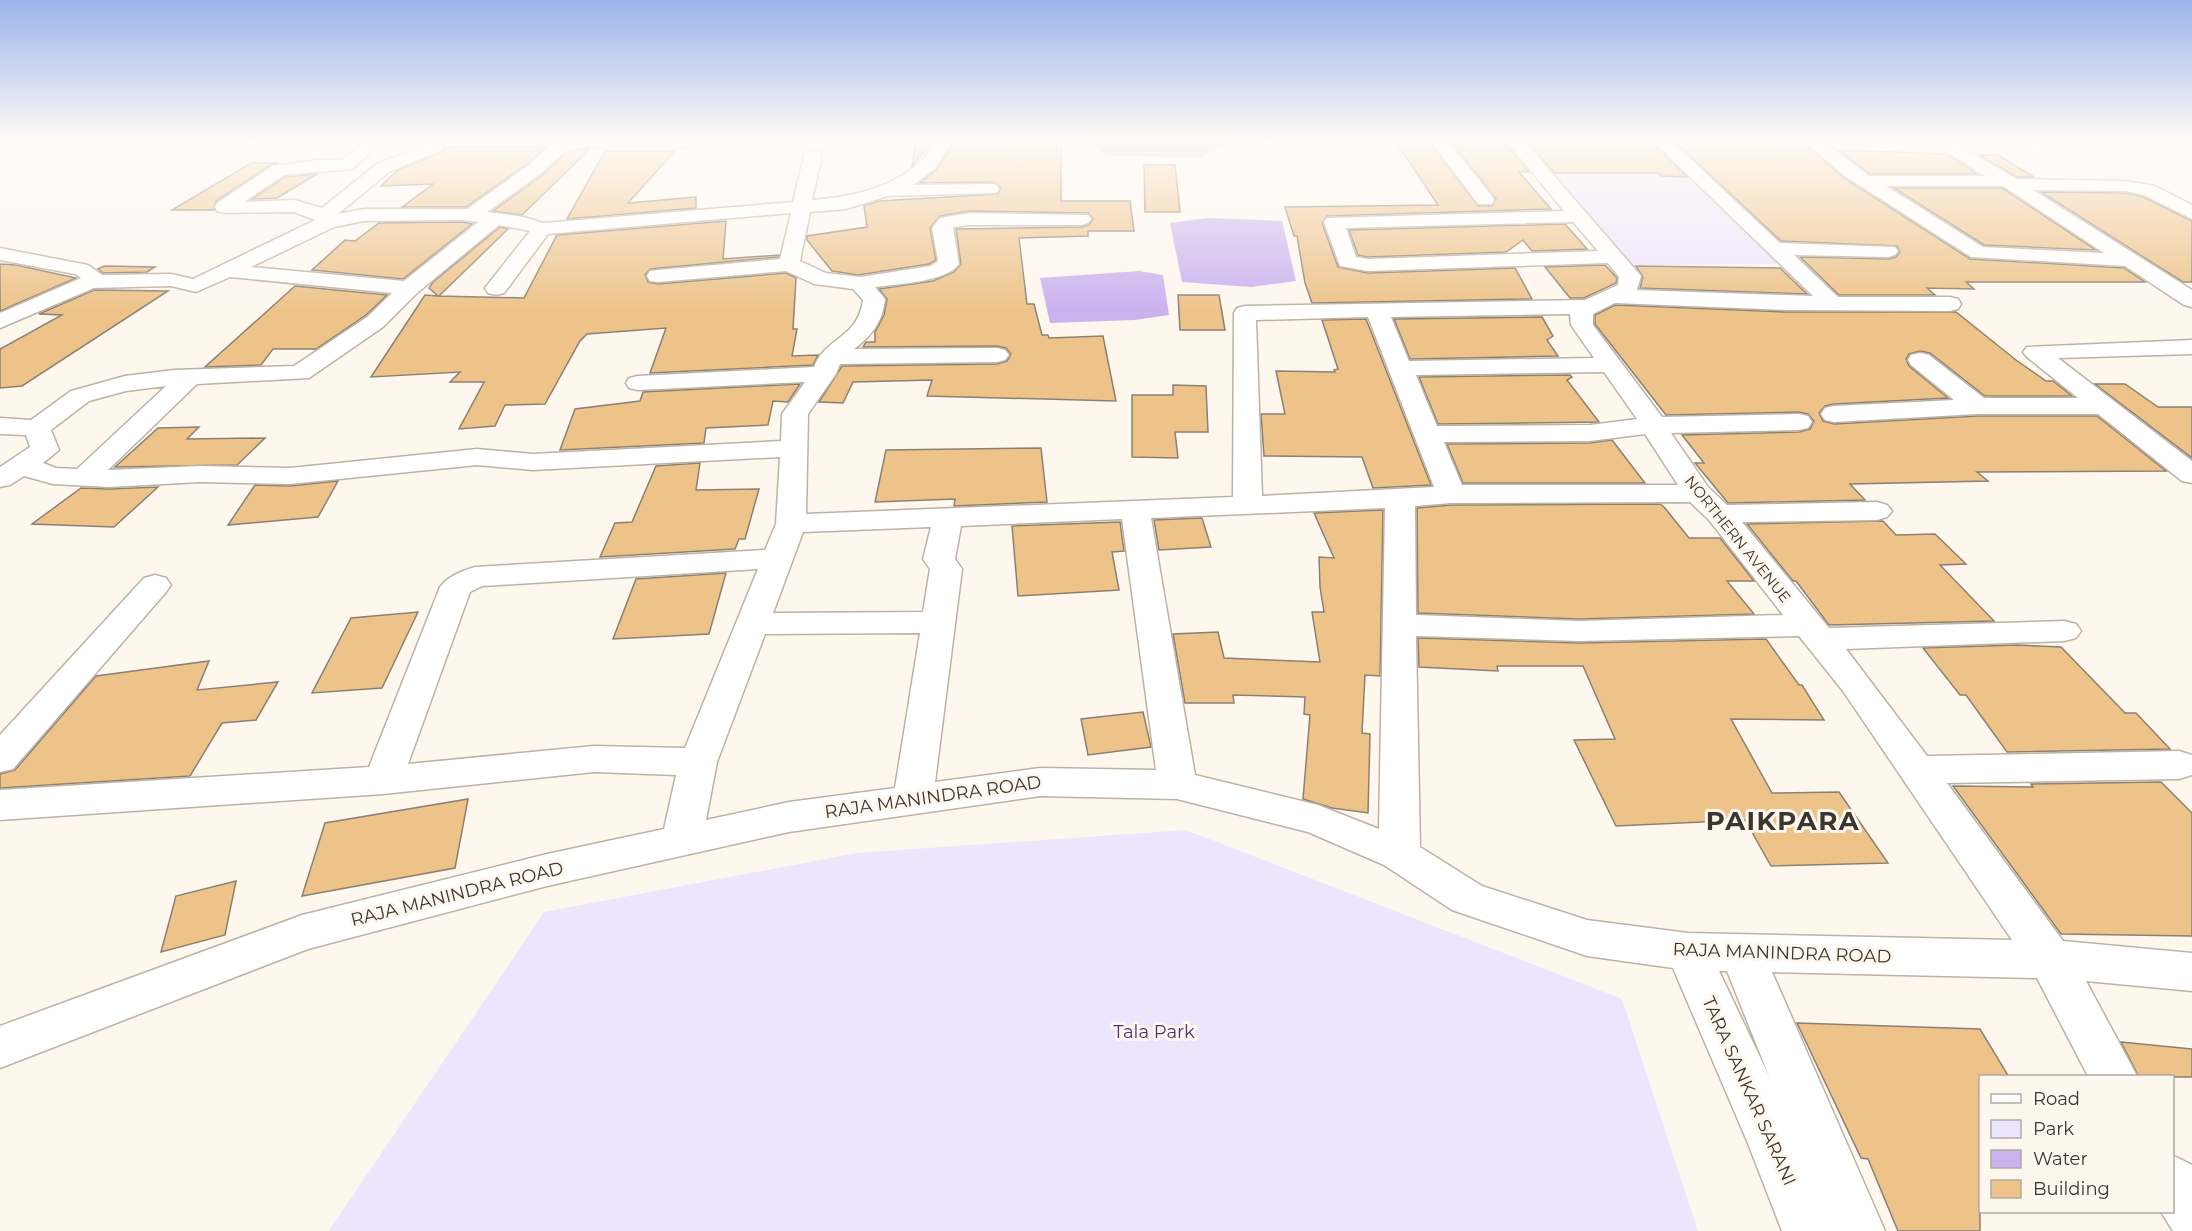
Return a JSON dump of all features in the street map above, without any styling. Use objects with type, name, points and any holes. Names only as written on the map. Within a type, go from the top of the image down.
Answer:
[{"type":"street","points":[[240,196],[224,207],[288,206],[311,209],[327,219],[364,215],[464,214],[542,229],[846,203],[868,196]]},
{"type":"street","points":[[288,206],[301,196]]},
{"type":"street","points":[[0,321],[91,282],[171,280],[196,286],[327,219],[352,196]]},
{"type":"street","points":[[469,216],[497,196]]},
{"type":"street","points":[[789,264],[805,196]]},
{"type":"street","points":[[1482,196],[1485,200]]},
{"type":"street","points":[[1562,196],[1630,276],[1628,288],[1599,301]]},
{"type":"street","points":[[1720,196],[1832,303]]},
{"type":"street","points":[[1889,196],[1978,253],[2130,260]]},
{"type":"street","points":[[2030,196],[2192,300]]},
{"type":"street","points":[[2161,196],[2192,213]]},
{"type":"street","points":[[1579,216],[1334,222],[1347,262],[1368,265],[1614,258]]},
{"type":"street","points":[[0,426],[37,428],[80,396],[125,384],[191,376],[300,373],[375,322],[409,288],[494,219]]},
{"type":"street","points":[[658,276],[789,264],[822,279],[860,282],[936,271],[949,264],[942,228],[947,222],[969,219],[1081,219]]},
{"type":"street","points":[[496,288],[542,229]]},
{"type":"street","points":[[1776,249],[1888,251]]},
{"type":"street","points":[[0,254],[81,269],[92,276],[91,282]]},
{"type":"street","points":[[228,271],[409,288]]},
{"type":"street","points":[[682,840],[698,762],[791,524],[795,414],[827,365],[857,336],[872,316],[874,299],[860,282]]},
{"type":"street","points":[[1248,505],[1245,313],[1599,301],[1950,304]]},
{"type":"street","name":"NORTHERN AVENUE","points":[[1599,301],[1581,311],[1582,325],[1654,425],[1668,451],[1855,683],[1917,770],[2050,959],[2112,1075]]},
{"type":"street","points":[[1377,310],[1451,494]]},
{"type":"street","points":[[2192,347],[2035,352],[2192,475]]},
{"type":"street","points":[[638,383],[827,365],[997,355]]},
{"type":"street","points":[[1920,360],[1978,406]]},
{"type":"street","points":[[1400,368],[1610,364]]},
{"type":"street","points":[[84,478],[191,376]]},
{"type":"street","points":[[1834,414],[1978,406],[2102,406]]},
{"type":"street","points":[[1425,434],[1590,433],[1654,425],[1798,422]]},
{"type":"street","points":[[10,472],[45,450],[37,428]]},
{"type":"street","points":[[10,472],[109,479],[200,474],[290,476],[477,457],[533,462],[794,448]]},
{"type":"street","points":[[791,524],[1400,499],[1451,494],[1578,495],[1877,511]]},
{"type":"street","points":[[1399,854],[1400,499]]},
{"type":"street","points":[[1135,509],[1177,785]]},
{"type":"street","points":[[913,799],[946,568],[939,559],[948,518]]},
{"type":"street","points":[[383,780],[456,587],[464,581],[475,577],[777,560]]},
{"type":"street","points":[[0,759],[155,585]]},
{"type":"street","points":[[751,624],[939,622]]},
{"type":"street","points":[[1401,625],[1578,631],[2064,631]]},
{"type":"street","points":[[0,805],[383,780],[594,759],[698,762]]},
{"type":"street","points":[[1917,770],[2180,765]]},
{"type":"street","name":"RAJA MANINDRA ROAD","points":[[0,1047],[302,933],[547,870],[789,817],[1040,782],[1177,785],[1318,820],[1399,854],[1467,897],[1587,938],[1688,952],[2050,959],[2192,972]]},
{"type":"street","name":"TARA SANKAR SARANI","points":[[1688,952],[1773,1141],[1809,1231]]},
{"type":"street","points":[[1742,954],[1858,1231]]},
{"type":"street","points":[[2174,1184],[2192,1212]]},
{"type":"green space","points":[[1564,196],[1717,196],[1792,264],[1620,265]]},
{"type":"green space","name":"Tala Park","points":[[1186,830],[1622,999],[1698,1231],[329,1231],[544,912],[857,853]]},
{"type":"water","points":[[1208,218],[1282,221],[1296,281],[1251,287],[1182,282],[1170,223]]},
{"type":"water","points":[[1139,271],[1163,275],[1169,315],[1135,320],[1050,323],[1040,278]]},
{"type":"building","points":[[195,196],[223,196],[216,201],[214,210],[172,210]]},
{"type":"building","points":[[256,196],[280,196],[277,198],[252,199]]},
{"type":"building","points":[[416,196],[481,196],[466,207],[402,207]]},
{"type":"building","points":[[513,196],[541,196],[522,215],[493,211]]},
{"type":"building","points":[[580,196],[634,196],[628,203],[696,197],[696,208],[567,219]]},
{"type":"building","points":[[956,196],[1061,196],[1061,201],[1130,201],[1134,231],[1088,231],[1088,236],[1019,238],[1027,304],[1034,304],[1042,335],[1048,335],[1049,338],[1103,336],[1116,401],[927,396],[932,380],[853,382],[843,403],[819,402],[842,366],[997,364],[1007,361],[1011,354],[1006,348],[997,346],[863,347],[866,342],[875,342],[875,332],[884,315],[887,299],[879,289],[933,281],[954,272],[961,264],[956,229],[1081,227],[1089,225],[1093,219],[1088,213],[969,211],[940,216],[930,228],[936,260],[929,264],[858,275],[832,271],[807,240],[807,236],[867,227],[864,206],[879,201]]},
{"type":"building","points":[[1145,196],[1178,196],[1180,212],[1145,212]]},
{"type":"building","points":[[1432,196],[1471,196],[1478,206],[1492,206],[1496,199],[1494,196],[1540,196],[1551,209],[1327,216],[1322,223],[1338,267],[1368,273],[1515,268],[1532,299],[1312,303],[1305,283],[1297,236],[1294,236],[1285,207],[1438,205]]},
{"type":"building","points":[[1733,196],[1873,196],[1970,259],[2124,268],[2145,282],[1966,282],[1974,289],[1927,288],[1935,295],[1839,295],[1800,257],[1889,259],[1896,257],[1900,252],[1897,246],[1781,241]]},
{"type":"building","points":[[1907,196],[2015,196],[2096,250],[1984,245]]},
{"type":"building","points":[[2048,196],[2141,196],[2192,221],[2192,282],[2183,282]]},
{"type":"building","points":[[726,221],[723,259],[779,255],[778,257],[650,269],[645,275],[648,282],[658,284],[786,273],[796,278],[793,329],[797,329],[792,356],[818,355],[813,365],[650,373],[666,328],[587,334],[580,341],[545,404],[505,405],[495,426],[459,429],[484,382],[450,382],[460,372],[371,377],[425,295],[438,296],[429,288],[433,282],[500,227],[508,229],[439,296],[524,298],[557,235]]},
{"type":"building","points":[[462,222],[472,224],[403,279],[312,270],[345,240],[355,241],[379,223]]},
{"type":"building","points":[[1565,224],[1587,249],[1532,251],[1523,240],[1506,252],[1368,257],[1358,255],[1349,230]]},
{"type":"building","points":[[0,264],[16,265],[76,278],[0,311]]},
{"type":"building","points":[[1605,265],[1617,278],[1616,283],[1584,298],[1570,298],[1545,267]]},
{"type":"building","points":[[104,266],[155,267],[147,272],[103,273],[98,269]]},
{"type":"building","points":[[1636,266],[1780,268],[1807,294],[1640,288],[1643,277]]},
{"type":"building","points":[[295,286],[387,295],[366,315],[316,349],[273,349],[261,365],[205,367]]},
{"type":"building","points":[[94,290],[168,291],[22,386],[0,388],[0,349],[62,315],[39,314]]},
{"type":"building","points":[[1178,295],[1219,295],[1225,330],[1180,330]]},
{"type":"building","points":[[1615,305],[1786,312],[1956,312],[2016,360],[2046,381],[2053,381],[2072,396],[1985,396],[1930,353],[1920,351],[1909,354],[1906,359],[1909,366],[1948,398],[1834,404],[1825,406],[1819,413],[1823,421],[1834,424],[1978,416],[2097,416],[2166,471],[1977,472],[1988,481],[1850,484],[1865,500],[1728,503],[1695,463],[1704,463],[1682,435],[1799,432],[1810,429],[1814,421],[1808,414],[1799,412],[1666,415],[1595,324],[1595,315]]},
{"type":"building","points":[[1542,317],[1553,336],[1547,340],[1558,356],[1410,359],[1394,319]]},
{"type":"building","points":[[1366,319],[1431,485],[1373,488],[1362,457],[1264,456],[1261,414],[1285,414],[1276,371],[1335,372],[1334,370],[1338,369],[1322,320]]},
{"type":"building","points":[[1570,375],[1572,377],[1567,380],[1599,422],[1438,424],[1419,377]]},
{"type":"building","points":[[800,384],[788,402],[773,401],[768,425],[706,428],[704,443],[560,450],[575,409],[640,401],[643,392]]},
{"type":"building","points":[[2095,384],[2125,384],[2158,407],[2192,407],[2192,458]]},
{"type":"building","points":[[1173,385],[1206,386],[1208,432],[1175,432],[1178,458],[1132,457],[1132,395],[1173,395]]},
{"type":"building","points":[[199,427],[187,439],[265,438],[237,465],[115,467],[158,428]]},
{"type":"building","points":[[1612,440],[1645,483],[1463,483],[1447,444],[1590,443]]},
{"type":"building","points":[[1041,448],[1047,502],[954,506],[955,499],[875,502],[886,450]]},
{"type":"building","points":[[700,463],[696,490],[759,489],[745,539],[739,539],[735,549],[600,557],[615,523],[632,522],[656,466]]},
{"type":"building","points":[[338,481],[318,517],[228,525],[255,485],[290,486]]},
{"type":"building","points":[[158,487],[114,527],[32,524],[81,488]]},
{"type":"building","points":[[1660,504],[1689,538],[1720,538],[1754,581],[1727,581],[1754,614],[1579,619],[1418,613],[1417,508],[1451,505]]},
{"type":"building","points":[[1383,510],[1380,676],[1365,675],[1362,733],[1370,734],[1368,813],[1332,808],[1303,799],[1310,715],[1304,714],[1305,697],[1233,695],[1234,703],[1185,703],[1173,634],[1218,632],[1224,658],[1320,662],[1312,612],[1324,612],[1319,557],[1334,558],[1314,513]]},
{"type":"building","points":[[1202,518],[1211,547],[1159,550],[1154,520]]},
{"type":"building","points":[[1883,521],[1896,535],[1935,534],[1966,564],[1940,565],[1994,621],[1829,625],[1796,581],[1793,581],[1747,524]]},
{"type":"building","points":[[1120,522],[1124,551],[1112,552],[1119,590],[1018,596],[1012,526]]},
{"type":"building","points":[[726,573],[709,634],[613,639],[636,579]]},
{"type":"building","points":[[418,612],[382,688],[312,693],[351,618]]},
{"type":"building","points":[[1418,638],[1579,643],[1766,639],[1799,685],[1802,685],[1824,720],[1731,719],[1772,793],[1839,792],[1888,863],[1771,866],[1745,820],[1616,826],[1574,740],[1615,739],[1583,666],[1497,666],[1498,671],[1419,667]]},
{"type":"building","points":[[2017,645],[2061,647],[2125,713],[2136,713],[2170,749],[2007,752],[1966,695],[1960,695],[1923,648]]},
{"type":"building","points":[[209,661],[197,690],[278,682],[256,720],[222,723],[190,776],[0,788],[0,774],[15,770],[96,676]]},
{"type":"building","points":[[1143,712],[1151,747],[1088,755],[1081,719]]},
{"type":"building","points":[[2161,782],[2192,813],[2192,936],[2061,934],[1953,786],[2033,787],[2031,784]]},
{"type":"building","points":[[468,799],[455,868],[302,896],[325,823]]},
{"type":"building","points":[[236,881],[225,935],[161,952],[176,896]]},
{"type":"building","points":[[1797,1023],[1980,1029],[2008,1075],[1979,1075],[1980,1231],[1898,1231],[1868,1159],[1861,1158]]},
{"type":"building","points":[[2121,1042],[2192,1049],[2192,1077],[2138,1075]]},
{"type":"district","name":"PAIKPARA","points":[[1783,821]]}]
